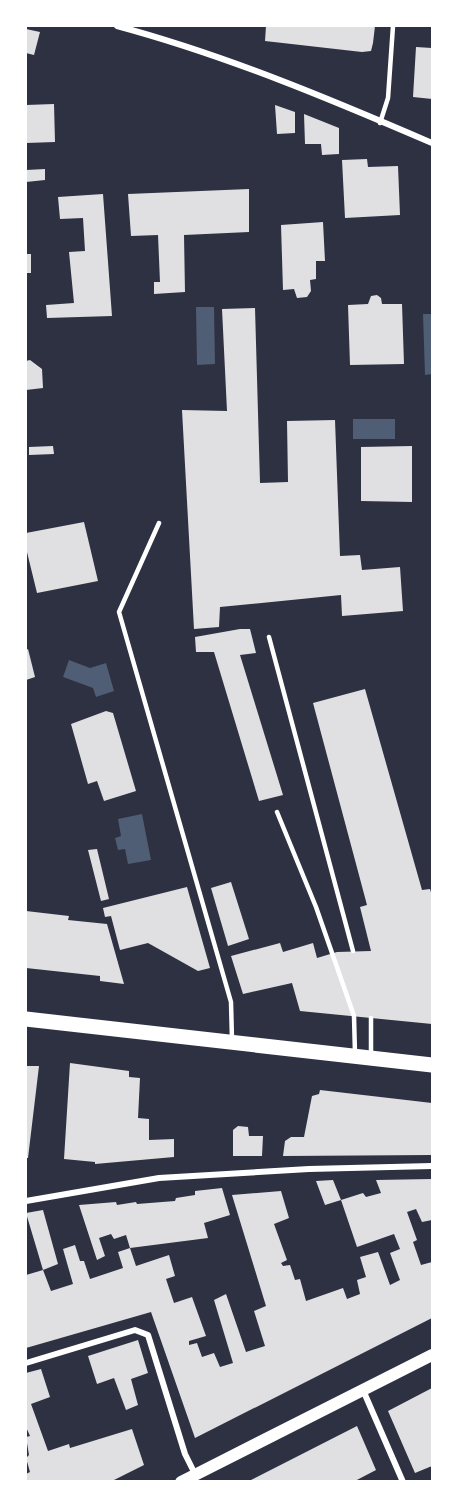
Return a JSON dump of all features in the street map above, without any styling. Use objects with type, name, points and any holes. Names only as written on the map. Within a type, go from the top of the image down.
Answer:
[{"type":"main road","points":[[26,1018],[432,1065]]},
{"type":"main road","points":[[181,1482],[432,1355]]},
{"type":"street","points":[[117,26],[182,44],[250,68],[432,144]]},
{"type":"street","points":[[26,1201],[159,1178],[309,1168],[432,1166]]},
{"type":"street","points":[[26,1363],[135,1330],[148,1335],[185,1454],[195,1474]]},
{"type":"street","points":[[363,1390],[403,1482]]},
{"type":"lane","points":[[380,123],[388,99],[393,26]]},
{"type":"lane","points":[[159,524],[119,612],[231,1002],[232,1042]]},
{"type":"lane","points":[[268,637],[353,951]]},
{"type":"lane","points":[[277,812],[316,907],[354,1016],[363,1057]]},
{"type":"lane","points":[[363,1057],[371,1018]]},
{"type":"water","points":[[196,307],[214,307],[215,364],[197,365]]},
{"type":"water","points":[[423,314],[432,314],[432,374],[425,375]]},
{"type":"water","points":[[353,419],[395,419],[395,439],[353,439]]},
{"type":"water","points":[[69,660],[90,668],[106,663],[114,691],[96,697],[93,688],[63,677]]},
{"type":"water","points":[[142,814],[151,860],[128,864],[125,849],[118,850],[115,838],[121,836],[118,819]]},
{"type":"building","points":[[266,26],[375,26],[371,51],[362,52],[265,41]]},
{"type":"building","points":[[26,29],[40,32],[34,55],[26,53]]},
{"type":"building","points":[[416,47],[432,48],[432,99],[413,97]]},
{"type":"building","points":[[54,104],[55,142],[26,143],[26,105]]},
{"type":"building","points":[[275,105],[295,112],[295,133],[277,134]]},
{"type":"building","points":[[304,114],[339,128],[339,154],[322,155],[321,144],[305,144]]},
{"type":"building","points":[[367,159],[368,167],[398,166],[400,215],[345,218],[342,160]]},
{"type":"building","points":[[45,169],[45,180],[26,182],[26,170]]},
{"type":"building","points":[[249,189],[249,232],[184,235],[185,292],[154,294],[154,282],[160,282],[158,235],[131,236],[128,194]]},
{"type":"building","points":[[103,194],[112,316],[47,318],[46,305],[74,303],[69,252],[85,251],[83,218],[60,219],[58,197]]},
{"type":"building","points":[[323,222],[325,261],[316,261],[316,279],[310,280],[311,291],[307,297],[297,298],[294,289],[283,290],[281,225]]},
{"type":"building","points":[[26,254],[31,254],[31,273],[26,273]]},
{"type":"building","points":[[377,295],[381,298],[382,304],[402,304],[404,364],[350,365],[348,305],[368,304],[371,296]]},
{"type":"building","points":[[255,308],[260,483],[288,482],[287,421],[335,420],[340,556],[360,555],[362,570],[400,567],[403,611],[342,616],[341,595],[220,607],[219,627],[194,629],[182,410],[227,411],[222,309]]},
{"type":"building","points":[[30,360],[42,369],[43,388],[26,390],[26,361]]},
{"type":"building","points":[[53,446],[54,454],[29,455],[29,447]]},
{"type":"building","points":[[412,446],[412,502],[361,501],[361,447]]},
{"type":"building","points":[[84,522],[98,581],[37,593],[26,548],[26,533]]},
{"type":"building","points":[[250,629],[256,653],[240,655],[283,795],[259,801],[214,652],[196,652],[195,637]]},
{"type":"building","points":[[28,649],[35,677],[26,680],[26,650]]},
{"type":"building","points":[[365,689],[422,890],[430,889],[432,896],[432,1024],[300,1011],[292,983],[243,994],[231,956],[280,943],[283,952],[313,943],[317,958],[337,952],[371,951],[360,907],[367,905],[313,703]]},
{"type":"building","points":[[106,711],[113,713],[136,791],[104,801],[97,781],[88,784],[71,724]]},
{"type":"building","points":[[97,849],[109,899],[101,901],[88,850]]},
{"type":"building","points":[[231,882],[249,939],[228,946],[211,888]]},
{"type":"building","points":[[187,887],[210,968],[198,971],[148,943],[120,950],[111,916],[105,917],[103,908]]},
{"type":"building","points":[[26,911],[69,916],[68,920],[107,924],[124,984],[100,981],[100,976],[26,968]]},
{"type":"building","points":[[70,1063],[129,1071],[129,1077],[140,1078],[138,1118],[149,1119],[149,1140],[174,1139],[174,1157],[95,1164],[95,1162],[64,1159]]},
{"type":"building","points":[[26,1066],[39,1066],[28,1158],[26,1158]]},
{"type":"building","points":[[320,1090],[432,1103],[432,1155],[283,1156],[285,1141],[291,1137],[304,1137],[312,1096],[319,1094]]},
{"type":"building","points":[[238,1126],[248,1127],[249,1136],[263,1136],[262,1156],[233,1156],[233,1130]]},
{"type":"building","points":[[432,1179],[432,1220],[422,1222],[416,1209],[407,1212],[417,1240],[413,1242],[421,1265],[432,1262],[432,1318],[195,1438],[151,1312],[26,1348],[26,1275],[43,1270],[51,1291],[73,1284],[63,1249],[75,1245],[80,1261],[84,1261],[90,1279],[123,1268],[118,1252],[130,1248],[136,1266],[169,1255],[175,1276],[166,1279],[174,1303],[192,1297],[206,1336],[189,1341],[189,1345],[197,1343],[202,1357],[214,1353],[220,1367],[233,1363],[214,1300],[226,1294],[246,1352],[265,1346],[254,1311],[266,1306],[232,1195],[281,1191],[289,1218],[274,1224],[287,1260],[281,1263],[283,1266],[290,1265],[295,1280],[300,1279],[306,1301],[343,1288],[347,1299],[360,1294],[357,1280],[366,1277],[360,1257],[378,1252],[390,1285],[400,1280],[390,1253],[400,1249],[394,1234],[357,1247],[341,1200],[363,1193],[366,1197],[381,1193],[376,1180]]},
{"type":"building","points":[[333,1180],[341,1200],[325,1205],[316,1181]]},
{"type":"building","points":[[222,1188],[230,1215],[204,1223],[208,1238],[130,1248],[126,1235],[114,1239],[111,1234],[99,1238],[105,1256],[97,1260],[79,1205],[175,1201],[176,1198],[195,1195],[195,1191]]},
{"type":"building","points":[[43,1210],[58,1264],[43,1270],[26,1213]]},
{"type":"building","points":[[138,1340],[148,1373],[131,1379],[138,1405],[126,1410],[114,1378],[97,1384],[88,1356]]},
{"type":"building","points":[[41,1369],[50,1397],[31,1404],[48,1451],[69,1444],[70,1448],[132,1429],[144,1465],[110,1482],[26,1482],[26,1474],[30,1472],[26,1458],[29,1455],[26,1437],[30,1436],[26,1427],[26,1373]]},
{"type":"building","points":[[432,1388],[432,1466],[415,1473],[388,1411]]},
{"type":"building","points":[[357,1426],[376,1470],[353,1482],[247,1482]]}]
